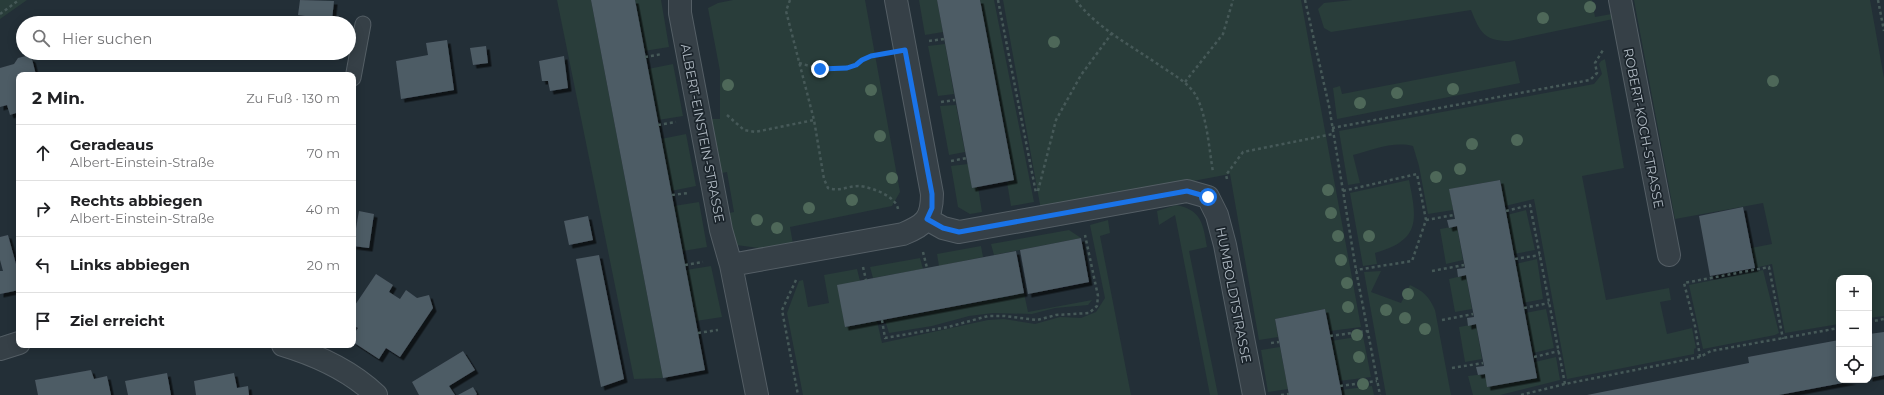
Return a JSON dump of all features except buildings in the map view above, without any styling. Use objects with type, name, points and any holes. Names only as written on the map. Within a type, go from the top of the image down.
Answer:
[{"type":"street","name":"ALBERT-EINSTEIN-STRASSE","points":[[680,0],[680,13],[698,114],[721,230],[731,265],[757,395]]},
{"type":"street","points":[[731,265],[903,234],[918,228],[927,219],[932,208],[932,194],[914,46],[896,0]]},
{"type":"street","name":"ROBERT-KOCH-STRASSE","points":[[1620,0],[1669,255]]},
{"type":"street","points":[[927,219],[943,228],[959,232],[1187,191],[1208,197]]},
{"type":"street","name":"HUMBOLDTSTRASSE","points":[[1208,197],[1218,215],[1225,245],[1254,395]]},
{"type":"street","points":[[0,349],[16,344]]},
{"type":"street","points":[[298,348],[352,375],[376,395]]},
{"type":"lane","points":[[354,72],[363,24]]},
{"type":"path","points":[[0,14],[19,0]]},
{"type":"path","points":[[790,0],[786,11],[814,120],[824,179],[828,188],[836,190],[860,186],[890,196],[898,205],[903,234]]},
{"type":"path","points":[[998,0],[1036,198],[1056,120],[1081,75],[1112,33]]},
{"type":"path","points":[[1076,0],[1082,10],[1112,33],[1185,82],[1195,94],[1201,108],[1214,175],[1208,197]]},
{"type":"path","points":[[1185,82],[1223,34],[1233,0]]},
{"type":"path","points":[[1305,0],[1332,128],[1356,270],[1380,395]]},
{"type":"path","points":[[1878,0],[1884,31]]},
{"type":"path","points":[[799,63],[820,69],[847,68],[856,65],[862,60],[871,56],[944,39]]},
{"type":"path","points":[[1332,128],[1590,80],[1597,73],[1595,63],[1603,52],[1602,46]]},
{"type":"path","points":[[935,103],[955,100]]},
{"type":"path","points":[[698,114],[724,113],[744,130],[755,132],[814,120]]},
{"type":"path","points":[[1228,182],[1226,175],[1243,152],[1333,134]]},
{"type":"path","points":[[945,162],[967,158]]},
{"type":"path","points":[[1343,191],[1417,174],[1426,220],[1412,261],[1356,270]]},
{"type":"path","points":[[1506,211],[1530,205],[1565,384]]},
{"type":"path","points":[[1426,220],[1454,215]]},
{"type":"path","points":[[882,320],[885,338],[948,326],[988,316],[1037,320],[1056,315],[1089,313],[1097,306],[1098,296],[1084,229]]},
{"type":"path","points":[[923,252],[927,268]]},
{"type":"path","points":[[1515,259],[1540,255]]},
{"type":"path","points":[[685,265],[708,261]]},
{"type":"path","points":[[862,263],[866,280]]},
{"type":"path","points":[[1432,271],[1464,265]]},
{"type":"path","points":[[1700,357],[1695,326],[1684,283],[1769,267],[1783,339]]},
{"type":"path","points":[[1524,308],[1549,303]]},
{"type":"path","points":[[1442,320],[1473,314]]},
{"type":"path","points":[[1872,321],[1884,319]]},
{"type":"path","points":[[1521,395],[1565,384],[1700,357],[1711,351],[1836,329]]},
{"type":"path","points":[[698,333],[721,330]]},
{"type":"path","points":[[1330,336],[1367,331]]},
{"type":"path","points":[[1534,357],[1559,352]]},
{"type":"path","points":[[1452,368],[1483,363]]},
{"type":"path","points":[[1340,386],[1377,381]]},
{"type":"path","points":[[1281,395],[1289,394]]},
{"type":"green space","points":[[0,0],[27,0],[0,19]]},
{"type":"green space","points":[[557,0],[591,0],[663,378],[634,379]]},
{"type":"green space","points":[[635,0],[661,0],[669,47],[644,51]]},
{"type":"green space","points":[[733,0],[865,0],[900,192],[892,206],[790,227],[793,244],[759,248],[736,245],[724,214],[734,212],[727,172],[717,174],[708,119],[720,119],[720,71],[708,8],[718,3]]},
{"type":"green space","points":[[919,0],[937,0],[943,32],[925,35]]},
{"type":"green space","points":[[980,0],[994,0],[1034,202],[1011,206],[1007,182],[1014,180]]},
{"type":"green space","points":[[1003,0],[1301,0],[1361,327],[1330,331],[1325,309],[1275,319],[1278,337],[1259,340],[1230,174],[1041,210]]},
{"type":"green space","points":[[1352,0],[1592,0],[1595,17],[1617,13],[1618,18],[1509,41],[1501,41],[1488,37],[1484,34],[1477,24],[1471,10],[1331,32],[1324,28],[1318,9],[1324,3]]},
{"type":"green space","points":[[1634,0],[1870,0],[1884,78],[1884,316],[1872,318],[1872,275],[1836,275],[1836,324],[1785,333],[1772,264],[1755,268],[1751,248],[1772,244],[1763,203],[1675,219]]},
{"type":"green space","points":[[945,44],[954,94],[938,96],[928,46]]},
{"type":"green space","points":[[1605,59],[1624,168],[1582,176],[1606,300],[1669,288],[1671,300],[1660,302],[1667,334],[1692,328],[1696,348],[1694,349],[1694,354],[1567,379],[1534,199],[1505,206],[1500,180],[1450,189],[1453,210],[1428,214],[1419,166],[1413,146],[1390,145],[1353,155],[1360,183],[1348,185],[1339,131],[1594,84],[1602,74],[1599,64]]},
{"type":"green space","points":[[1515,61],[1520,83],[1337,119],[1333,88],[1340,86],[1342,94]]},
{"type":"green space","points":[[673,64],[683,116],[658,120],[648,69]]},
{"type":"green space","points":[[956,105],[965,152],[949,155],[940,106]]},
{"type":"green space","points":[[686,134],[696,186],[671,191],[661,139]]},
{"type":"green space","points":[[968,164],[978,187],[982,212],[970,214],[958,207],[951,166]]},
{"type":"green space","points":[[1409,180],[1414,206],[1414,217],[1412,227],[1408,235],[1401,242],[1390,248],[1375,253],[1377,264],[1363,266],[1350,193]]},
{"type":"green space","points":[[699,202],[707,247],[683,251],[674,206]]},
{"type":"green space","points":[[1176,205],[1185,207],[1196,214],[1200,219],[1204,231],[1207,247],[1189,251],[1218,395],[1210,395],[1175,215],[1159,225],[1157,211]]},
{"type":"green space","points":[[1526,210],[1535,250],[1514,254],[1507,215]]},
{"type":"green space","points":[[1108,220],[1110,233],[1100,236],[1131,395],[803,395],[787,313],[799,281],[803,280],[808,307],[829,303],[824,275],[857,269],[860,281],[845,327],[877,321],[882,343],[988,320],[1004,319],[1035,324],[1060,317],[1081,318],[1096,312],[1105,298],[1090,225]]},
{"type":"green space","points":[[1457,226],[1463,260],[1446,264],[1440,229]]},
{"type":"green space","points":[[1069,230],[1081,238],[994,255],[991,244]]},
{"type":"green space","points":[[981,246],[983,257],[939,266],[937,254]]},
{"type":"green space","points":[[920,258],[923,269],[873,278],[870,267]]},
{"type":"green space","points":[[1537,259],[1543,299],[1523,303],[1516,264]]},
{"type":"green space","points":[[711,266],[722,317],[696,321],[686,270]]},
{"type":"green space","points":[[1763,270],[1779,333],[1703,349],[1689,285]]},
{"type":"green space","points":[[1381,271],[1371,292],[1401,303],[1410,285],[1419,289],[1425,294],[1433,305],[1451,395],[1386,395],[1364,272]]},
{"type":"green space","points":[[1466,275],[1472,309],[1455,312],[1449,279]]},
{"type":"green space","points":[[1024,293],[1028,312],[1092,300],[1088,305],[1055,308],[1032,314],[993,313],[969,316],[932,326],[889,333],[885,320]]},
{"type":"green space","points":[[1546,309],[1554,348],[1533,353],[1525,313]]},
{"type":"green space","points":[[1476,324],[1482,359],[1465,362],[1459,327]]},
{"type":"green space","points":[[1363,336],[1371,377],[1339,381],[1331,341]]},
{"type":"green space","points":[[1280,347],[1288,389],[1268,392],[1261,350]]},
{"type":"green space","points":[[1556,357],[1560,380],[1500,395],[1473,395],[1468,376],[1485,374],[1488,387],[1537,378],[1535,362]]},
{"type":"green space","points":[[1372,386],[1374,395],[1342,395],[1341,390]]},
{"type":"route","points":[[820,69],[847,68],[856,65],[862,60],[871,56],[905,50],[932,194],[932,208],[927,219],[943,228],[959,232],[1187,191],[1208,197]]}]
